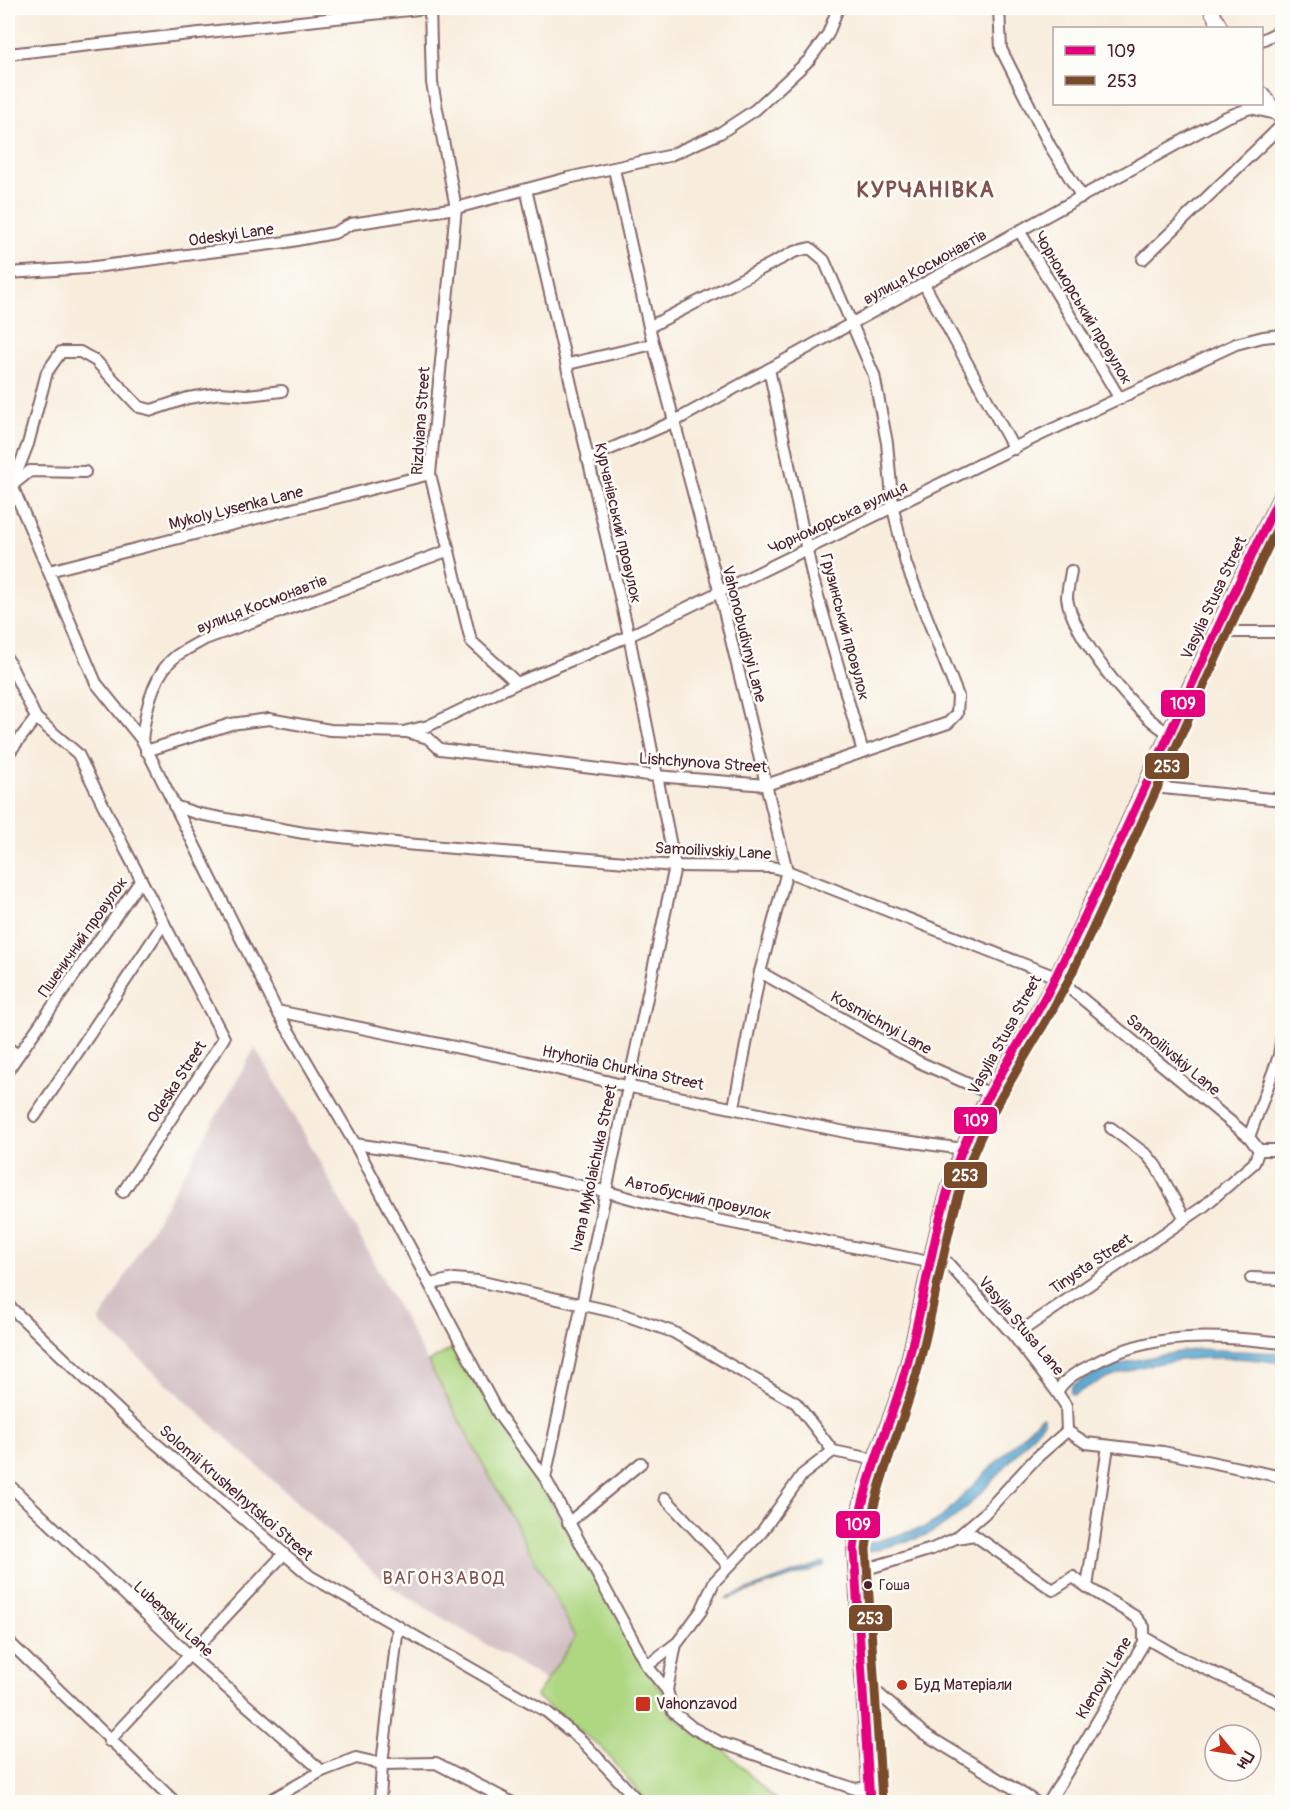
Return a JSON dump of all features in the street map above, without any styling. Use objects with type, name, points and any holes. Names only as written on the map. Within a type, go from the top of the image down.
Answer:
[{"type":"main road","points":[[1210,8],[1220,27]]},
{"type":"main road","points":[[1263,95],[1280,120]]},
{"type":"main road","name":"Vasylia Stusa Street","points":[[870,1803],[864,1681],[855,1569],[856,1522],[872,1459],[891,1415],[906,1366],[930,1256],[963,1149],[1056,977],[1282,492]]},
{"type":"street","points":[[8,54],[428,8]]},
{"type":"street","name":"Rizdviana Street","points":[[428,8],[432,83],[456,208],[430,474],[447,551],[471,641],[517,683]]},
{"type":"street","points":[[456,208],[668,156],[720,133],[755,110],[809,60],[828,34],[838,8]]},
{"type":"street","points":[[999,8],[1001,49],[1050,146],[1082,197]]},
{"type":"street","points":[[1263,40],[1282,30]]},
{"type":"street","name":"вулиця Космонавтів","points":[[588,459],[673,422],[1224,118],[1250,108],[1280,120]]},
{"type":"street","points":[[1143,259],[1280,120]]},
{"type":"street","name":"Vahonobudivnyi Lane","points":[[614,169],[653,344],[719,590],[787,871],[760,972],[734,1107]]},
{"type":"street","name":"Курчанівський провулок","points":[[526,189],[629,636],[675,866]]},
{"type":"street","name":"Odeskyi Lane","points":[[8,273],[87,268],[276,244],[334,233],[351,224],[456,208]]},
{"type":"street","name":"Чорноморський провулок","points":[[1020,232],[1120,399]]},
{"type":"street","name":"Lishchynova Street","points":[[144,745],[249,721],[283,721],[358,732],[407,732],[428,738],[440,749],[656,776],[766,785],[948,723],[957,714],[958,696],[906,564],[893,508],[887,443],[874,375],[824,260],[810,248],[794,252],[649,327]]},
{"type":"street","points":[[924,284],[1014,449]]},
{"type":"street","name":"Чорноморська вулиця","points":[[407,732],[428,726],[517,683],[629,636],[719,590],[1236,344],[1282,335]]},
{"type":"street","points":[[568,364],[653,344]]},
{"type":"street","points":[[282,392],[247,395],[220,393],[188,398],[152,410],[139,407],[96,361],[80,352],[62,352],[47,372],[28,444],[10,480],[96,683],[144,745],[277,1011],[355,1144],[499,1415],[545,1478],[647,1666],[667,1690],[674,1712],[693,1728],[719,1742],[855,1789],[870,1787]]},
{"type":"street","name":"Грузинський провулок","points":[[769,369],[809,549],[813,579],[863,752]]},
{"type":"street","points":[[10,480],[30,471],[86,472]]},
{"type":"street","name":"Mykoly Lysenka Lane","points":[[49,571],[430,474]]},
{"type":"street","name":"вулиця Космонавтів","points":[[144,745],[150,699],[159,678],[174,657],[205,639],[447,551]]},
{"type":"street","points":[[1071,570],[1067,598],[1072,615],[1087,643],[1112,680],[1155,726],[1169,733]]},
{"type":"street","points":[[1217,632],[1282,632]]},
{"type":"street","name":"Odeska Street","points":[[8,660],[36,718],[78,754],[224,1038],[123,1191]]},
{"type":"street","points":[[8,754],[36,718]]},
{"type":"street","points":[[1144,786],[1282,800]]},
{"type":"street","name":"Samoilivskiy Lane","points":[[174,806],[199,814],[326,835],[405,844],[675,866],[772,867],[787,871],[1056,977],[1249,1137]]},
{"type":"street","name":"Ivana Mykolaichuka Street","points":[[545,1478],[626,1086],[675,866]]},
{"type":"street","name":"Пшеничний провулок","points":[[8,1070],[141,880]]},
{"type":"street","points":[[34,1116],[164,923]]},
{"type":"street","name":"Kosmichnyi Lane","points":[[760,972],[919,1062],[991,1094]]},
{"type":"street","name":"Hryhoriia Churkina Street","points":[[277,1011],[524,1061],[626,1086],[855,1134],[963,1149]]},
{"type":"street","points":[[1282,1035],[1279,1056],[1249,1137],[1259,1150],[1282,1150]]},
{"type":"street","points":[[8,1048],[18,1055]]},
{"type":"street","points":[[1111,1128],[1147,1155],[1156,1166],[1185,1219]]},
{"type":"street","name":"Автобусний провулок","points":[[355,1144],[451,1158],[604,1191],[688,1214],[930,1256]]},
{"type":"street","name":"Tinysta Street","points":[[1014,1336],[1203,1207],[1254,1163],[1259,1150]]},
{"type":"street","name":"Vasylia Stusa Lane","points":[[930,1256],[945,1260],[1014,1336],[1066,1406],[1067,1431]]},
{"type":"street","points":[[1251,1278],[1282,1279]]},
{"type":"street","points":[[431,1284],[454,1279],[478,1281],[619,1312],[673,1332],[795,1403],[833,1451],[872,1459]]},
{"type":"street","name":"Solomii Krushelnytskoi Street","points":[[8,1305],[132,1423],[283,1555],[310,1576],[556,1719],[582,1741],[639,1803]]},
{"type":"street","points":[[1057,1392],[1062,1383],[1099,1360],[1162,1340],[1217,1336],[1282,1343]]},
{"type":"street","points":[[956,1538],[1067,1431],[1086,1443],[1163,1452],[1282,1477]]},
{"type":"street","points":[[855,1569],[863,1570],[922,1552],[956,1538],[974,1535],[1053,1590],[1073,1577],[1087,1587],[1108,1446]]},
{"type":"street","points":[[647,1666],[676,1644],[701,1611],[714,1582],[761,1533],[802,1475],[833,1451]]},
{"type":"street","points":[[568,1523],[641,1463]]},
{"type":"street","name":"Lubenskui Lane","points":[[8,1484],[188,1654],[322,1771]]},
{"type":"street","points":[[665,1498],[729,1566]]},
{"type":"street","points":[[109,1741],[283,1555]]},
{"type":"street","name":"Klenovyi Lane","points":[[1049,1803],[1077,1752],[1144,1643],[1143,1627],[1136,1617],[1087,1587]]},
{"type":"street","points":[[380,1803],[382,1764],[398,1626]]},
{"type":"street","points":[[1144,1637],[1175,1655],[1282,1704]]},
{"type":"street","points":[[8,1641],[175,1803]]},
{"type":"street","points":[[667,1690],[676,1644]]},
{"type":"street","points":[[864,1681],[923,1733],[1036,1803]]},
{"type":"street","points":[[267,1803],[322,1771],[356,1758],[382,1764],[436,1763],[511,1803]]},
{"type":"shaded area","points":[[255,1048],[279,1087],[576,1637],[547,1681],[388,1585],[99,1322]]},
{"type":"green space","points":[[459,1345],[657,1685],[665,1693],[671,1715],[724,1749],[772,1797],[781,1802],[647,1802],[603,1749],[536,1696],[576,1637],[428,1362]]},
{"type":"water","points":[[1198,1349],[1280,1353],[1282,1363],[1229,1358],[1175,1361],[1123,1372],[1074,1395],[1070,1393],[1072,1386],[1101,1371],[1149,1357]]},
{"type":"water","points":[[1044,1417],[1044,1422],[990,1484],[943,1526],[912,1540],[861,1553],[863,1545],[926,1527],[941,1518],[1040,1418]]},
{"type":"water","points":[[824,1562],[824,1566],[726,1599],[728,1597]]},
{"type":"transit line","name":"109","points":[[870,1802],[854,1549],[869,1482],[905,1372],[952,1177],[972,1127],[1047,995],[1087,913],[1282,492]]},
{"type":"transit line","name":"253","points":[[882,1801],[866,1549],[881,1482],[917,1372],[948,1235],[963,1181],[983,1131],[1070,977],[1282,518]]},
{"type":"place","name":"Гоша","points":[[868,1585]]},
{"type":"place","name":"Буд Матерiали","points":[[902,1685]]},
{"type":"place","name":"Vahonzavod","points":[[643,1704]]},
{"type":"district","name":"КУРЧАНІВКА","points":[[926,190]]},
{"type":"district","name":"ВАГОНЗАВОД","points":[[444,1578]]}]
